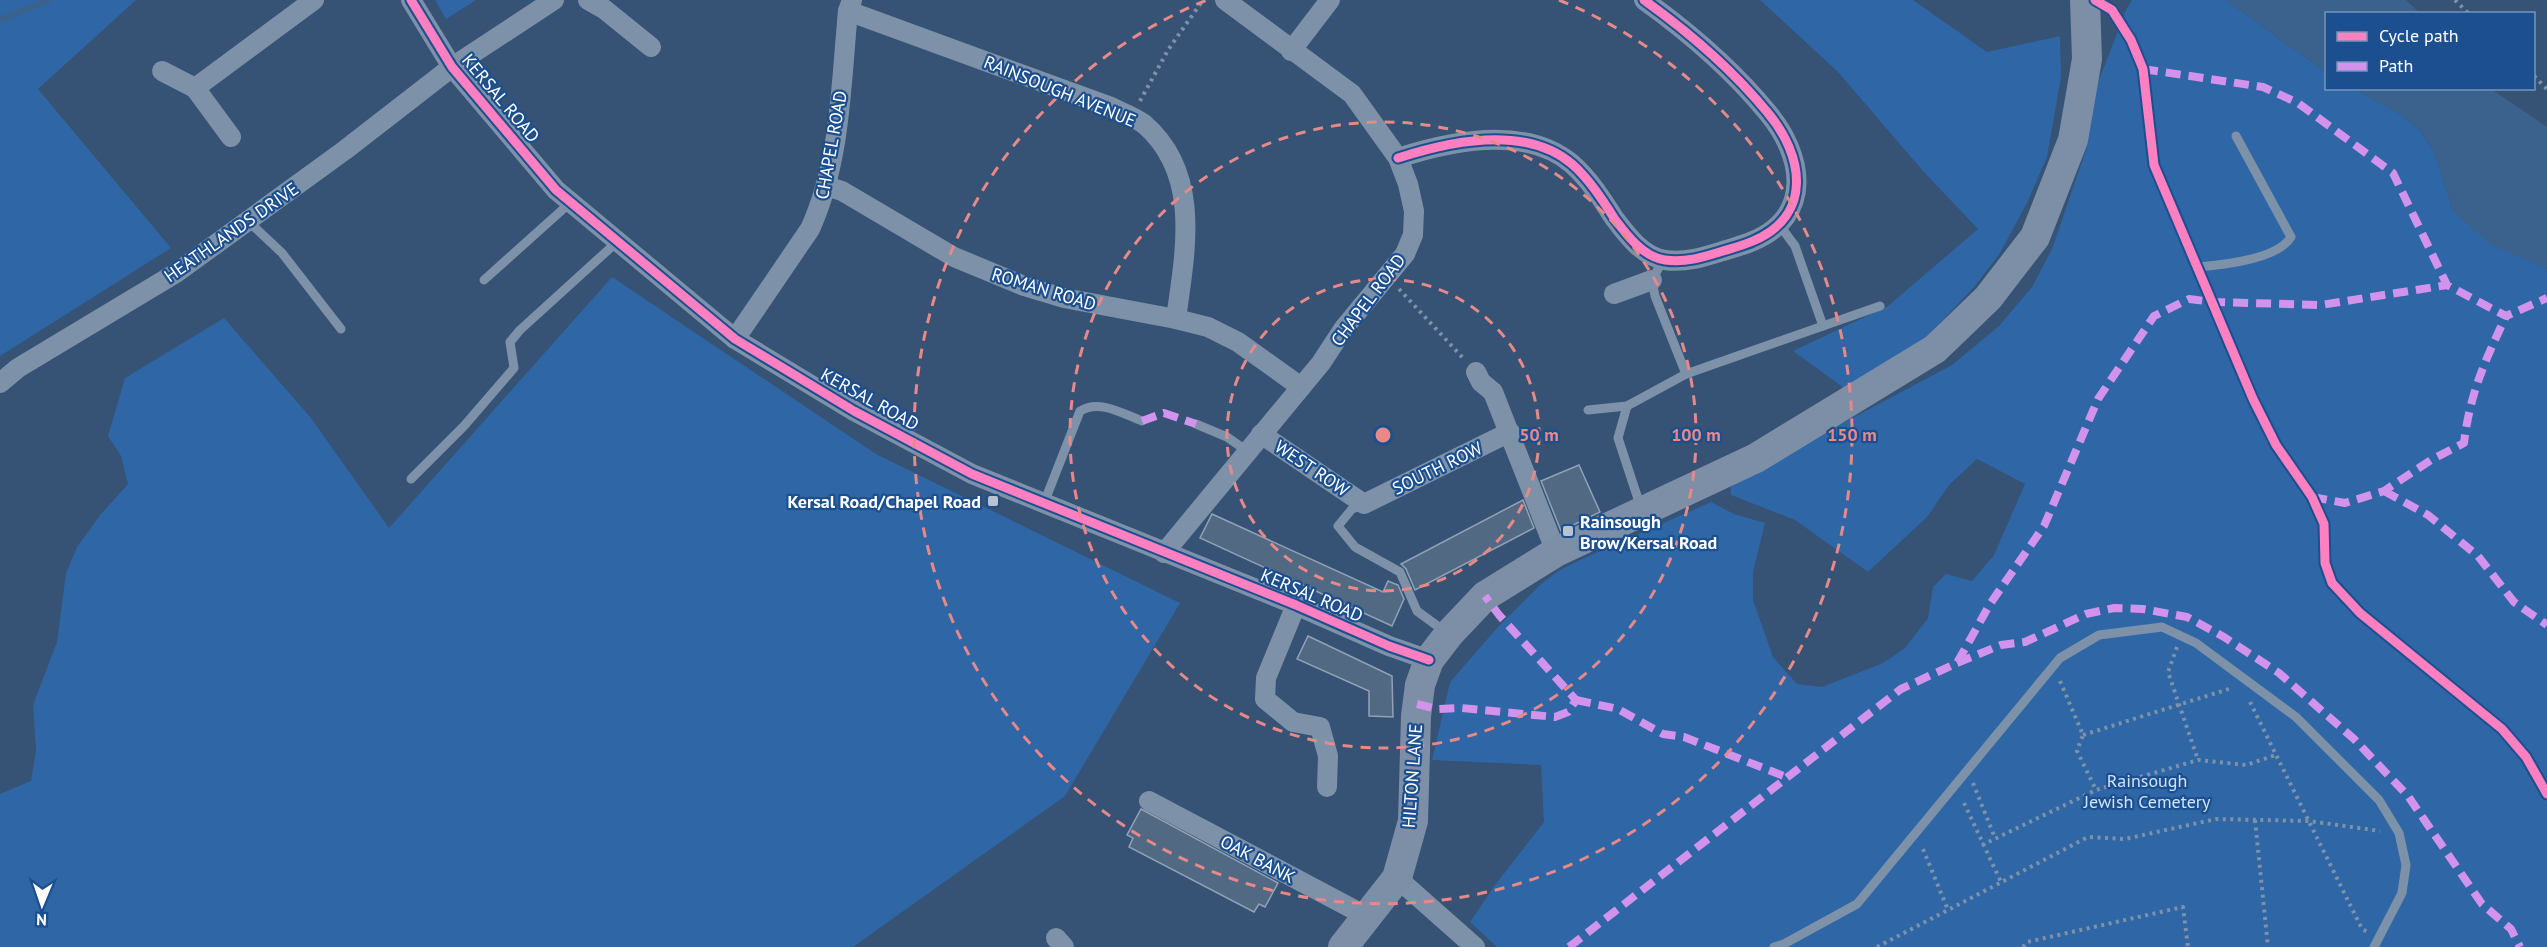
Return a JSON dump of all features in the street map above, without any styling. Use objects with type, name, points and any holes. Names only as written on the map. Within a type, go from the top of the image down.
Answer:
[{"type":"main road","name":"HILTON LANE","points":[[1343,947],[1397,879],[1413,821],[1416,716],[1420,685],[1429,660],[1449,634],[1485,596],[1556,552],[1756,458],[1935,349],[1988,298],[2035,237],[2073,140],[2086,75],[2085,0]]},
{"type":"street","points":[[195,88],[314,0]]},
{"type":"street","name":"KERSAL ROAD","points":[[411,0],[452,67],[556,190],[735,339],[864,417],[972,474],[1296,605],[1389,646],[1429,660]]},
{"type":"street","name":"HEATHLANDS DRIVE","points":[[0,383],[18,368],[176,273],[452,67],[554,0]]},
{"type":"street","points":[[588,0],[604,9],[651,47]]},
{"type":"street","name":"CHAPEL ROAD","points":[[1164,553],[1321,363],[1344,328],[1405,254],[1413,235],[1414,211],[1408,184],[1398,158],[1352,94],[1225,0]]},
{"type":"street","points":[[1291,51],[1330,0]]},
{"type":"street","points":[[1398,158],[1422,150],[1470,141],[1514,142],[1546,148],[1579,171],[1627,236],[1642,250],[1663,260],[1685,261],[1743,244],[1766,234],[1778,223],[1795,199],[1797,187],[1795,160],[1782,130],[1742,82],[1710,51],[1644,0]]},
{"type":"street","name":"RAINSOUGH AVENUE","points":[[850,5],[1111,107],[1142,123],[1165,146],[1177,167],[1184,196],[1183,267],[1176,319]]},
{"type":"street","name":"CHAPEL ROAD","points":[[735,339],[810,229],[819,209],[826,186],[840,110],[850,5]]},
{"type":"street","points":[[162,71],[195,88],[231,137]]},
{"type":"street","name":"ROMAN ROAD","points":[[826,186],[842,191],[954,257],[1024,286],[1104,307],[1176,319],[1208,327],[1238,342],[1301,387]]},
{"type":"street","points":[[1614,294],[1652,280]]},
{"type":"street","points":[[1476,372],[1481,382],[1493,392],[1556,552]]},
{"type":"street","name":"SOUTH ROW","points":[[1364,504],[1510,432]]},
{"type":"street","name":"WEST ROW","points":[[1261,434],[1364,504]]},
{"type":"street","points":[[1296,605],[1266,678],[1265,699],[1293,722],[1320,727],[1328,756],[1327,787]]},
{"type":"street","name":"OAK BANK","points":[[1149,801],[1368,917]]},
{"type":"street","points":[[1397,879],[1475,947]]},
{"type":"lane","points":[[2095,0],[2112,10],[2131,40],[2143,69],[2154,165],[2199,272],[2256,257],[2287,244],[2291,237],[2236,136]]},
{"type":"lane","points":[[484,280],[571,202]]},
{"type":"lane","points":[[248,221],[282,253],[341,329]]},
{"type":"lane","points":[[1778,223],[1795,246],[1823,326]]},
{"type":"lane","points":[[411,479],[464,426],[514,368],[510,342],[520,330],[618,241]]},
{"type":"lane","points":[[1663,260],[1652,280],[1655,296],[1686,374]]},
{"type":"lane","points":[[1588,410],[1627,406],[1686,374],[1880,306]]},
{"type":"lane","points":[[1044,503],[1080,411],[1089,406],[1098,405],[1142,421]]},
{"type":"lane","points":[[1627,406],[1618,438],[1643,513]]},
{"type":"lane","points":[[1196,424],[1227,437],[1247,451]]},
{"type":"lane","points":[[1364,504],[1352,509],[1338,526],[1355,547],[1400,572],[1417,611],[1449,634]]},
{"type":"lane","points":[[1774,947],[1784,944],[1857,904],[2060,658],[2099,635],[2162,627],[2196,643],[2304,725],[2379,800],[2399,833],[2406,865],[2402,893],[2376,943]]},
{"type":"path","points":[[1132,118],[1168,50],[1203,0]]},
{"type":"path","points":[[2455,0],[2467,12]]},
{"type":"path","points":[[2535,77],[2547,89]]},
{"type":"path","points":[[1386,276],[1476,372]]},
{"type":"path","points":[[2181,636],[2169,672],[2198,760]]},
{"type":"path","points":[[2054,666],[2083,735],[2077,751],[2096,790]]},
{"type":"path","points":[[2235,672],[2362,929],[2376,943]]},
{"type":"path","points":[[2083,735],[2242,685]]},
{"type":"path","points":[[1982,844],[2096,790],[2198,760],[2246,765],[2276,755]]},
{"type":"path","points":[[1968,771],[1995,838]]},
{"type":"path","points":[[1964,804],[2001,882]]},
{"type":"path","points":[[1877,947],[2088,837],[2125,839],[2216,819],[2309,821],[2399,833]]},
{"type":"path","points":[[2255,820],[2268,947]]},
{"type":"path","points":[[1923,849],[1948,910]]},
{"type":"path","points":[[2023,947],[2026,942],[2183,907],[2188,947]]},
{"type":"green space","points":[[0,0],[136,0],[38,89],[171,248],[0,356]]},
{"type":"green space","points":[[435,0],[476,0],[446,19]]},
{"type":"green space","points":[[1760,0],[1913,0],[1987,52],[2060,36],[2061,77],[2047,157],[2027,203],[2000,253],[1975,286],[1925,339],[1848,391],[1793,351],[1888,306],[1978,229],[1922,170],[1838,72]]},
{"type":"green space","name":"Rainsough Jewish Cemetery","points":[[2132,0],[2226,0],[2325,71],[2325,90],[2357,90],[2398,113],[2420,130],[2435,154],[2453,211],[2547,269],[2547,947],[1497,947],[1470,922],[1495,885],[1544,822],[1541,765],[1432,760],[1450,682],[1497,628],[1541,584],[1558,571],[1580,560],[1711,502],[1734,514],[1765,523],[1753,572],[1753,600],[1773,657],[1797,684],[1822,687],[1883,663],[1905,648],[1928,618],[1933,587],[1946,574],[1972,581],[1994,555],[2025,484],[1977,459],[1949,485],[1927,517],[1868,572],[1795,520],[1731,495],[1730,483],[1952,365],[1999,326],[2032,287],[2052,249],[2087,147],[2097,85]]},
{"type":"green space","points":[[612,277],[876,454],[1180,603],[1065,796],[853,947],[0,947],[0,794],[31,781],[36,751],[33,705],[57,642],[66,573],[77,547],[101,514],[128,484],[121,456],[108,436],[125,378],[224,318],[311,418],[389,528]]},
{"type":"shaded area","points":[[2226,0],[2406,0],[2419,12],[2325,12],[2325,71]]},
{"type":"shaded area","points":[[2357,90],[2492,90],[2547,127],[2547,269],[2492,245],[2453,211],[2435,154],[2420,130],[2398,113]]},
{"type":"building","points":[[1579,465],[1600,512],[1561,531],[1541,481]]},
{"type":"building","points":[[1523,500],[1534,528],[1415,590],[1406,569],[1401,564]]},
{"type":"building","points":[[1212,514],[1383,592],[1388,581],[1398,585],[1404,599],[1392,626],[1200,538]]},
{"type":"building","points":[[1308,636],[1392,676],[1393,717],[1369,716],[1369,691],[1297,659]]},
{"type":"building","points":[[1141,809],[1278,883],[1265,907],[1259,904],[1254,912],[1129,847],[1133,838],[1127,835]]},
{"type":"waterway","points":[[0,20],[48,0]]},
{"type":"marked path","points":[[2143,69],[2263,87],[2298,103],[2393,173],[2447,285],[2506,316],[2547,298]]},
{"type":"marked path","points":[[1569,947],[1901,689],[1957,663],[1990,604],[2044,526],[2098,399],[2154,316],[2189,299],[2213,302],[2321,305],[2447,285]]},
{"type":"marked path","points":[[2312,497],[2345,503],[2384,491],[2431,460],[2464,443],[2470,408],[2479,378],[2506,316]]},
{"type":"marked path","points":[[1142,421],[1164,413],[1196,424]]},
{"type":"marked path","points":[[2384,491],[2428,515],[2478,556],[2514,602],[2547,625]]},
{"type":"marked path","points":[[1417,704],[1437,709],[1461,708],[1555,717],[1568,712],[1576,700],[1499,615],[1485,596]]},
{"type":"marked path","points":[[1957,663],[2001,645],[2025,642],[2086,614],[2114,608],[2143,609],[2187,617],[2224,637],[2279,673],[2354,739],[2408,796],[2482,904],[2511,929],[2520,947]]},
{"type":"marked path","points":[[1576,700],[1618,709],[1663,734],[1684,737],[1789,778]]},
{"type":"cycle path","points":[[411,0],[452,67],[556,190],[735,339],[854,411],[972,474],[1296,605],[1389,646],[1429,660]]},
{"type":"cycle path","points":[[1398,158],[1464,142],[1510,140],[1533,144],[1553,152],[1572,164],[1595,190],[1630,238],[1642,250],[1665,260],[1687,260],[1709,255],[1750,242],[1773,230],[1786,216],[1794,200],[1796,183],[1795,165],[1780,129],[1725,67],[1678,25],[1644,0]]},
{"type":"cycle path","points":[[2095,0],[2112,10],[2131,40],[2143,69],[2154,165],[2253,399],[2276,445],[2312,497],[2324,524],[2325,563],[2332,583],[2360,613],[2502,729],[2526,757],[2547,794]]},
{"type":"place","name":"Kersal Road/Chapel Road","points":[[993,501]]},
{"type":"place","name":"Rainsough Brow/Kersal Road","points":[[1568,531]]}]
